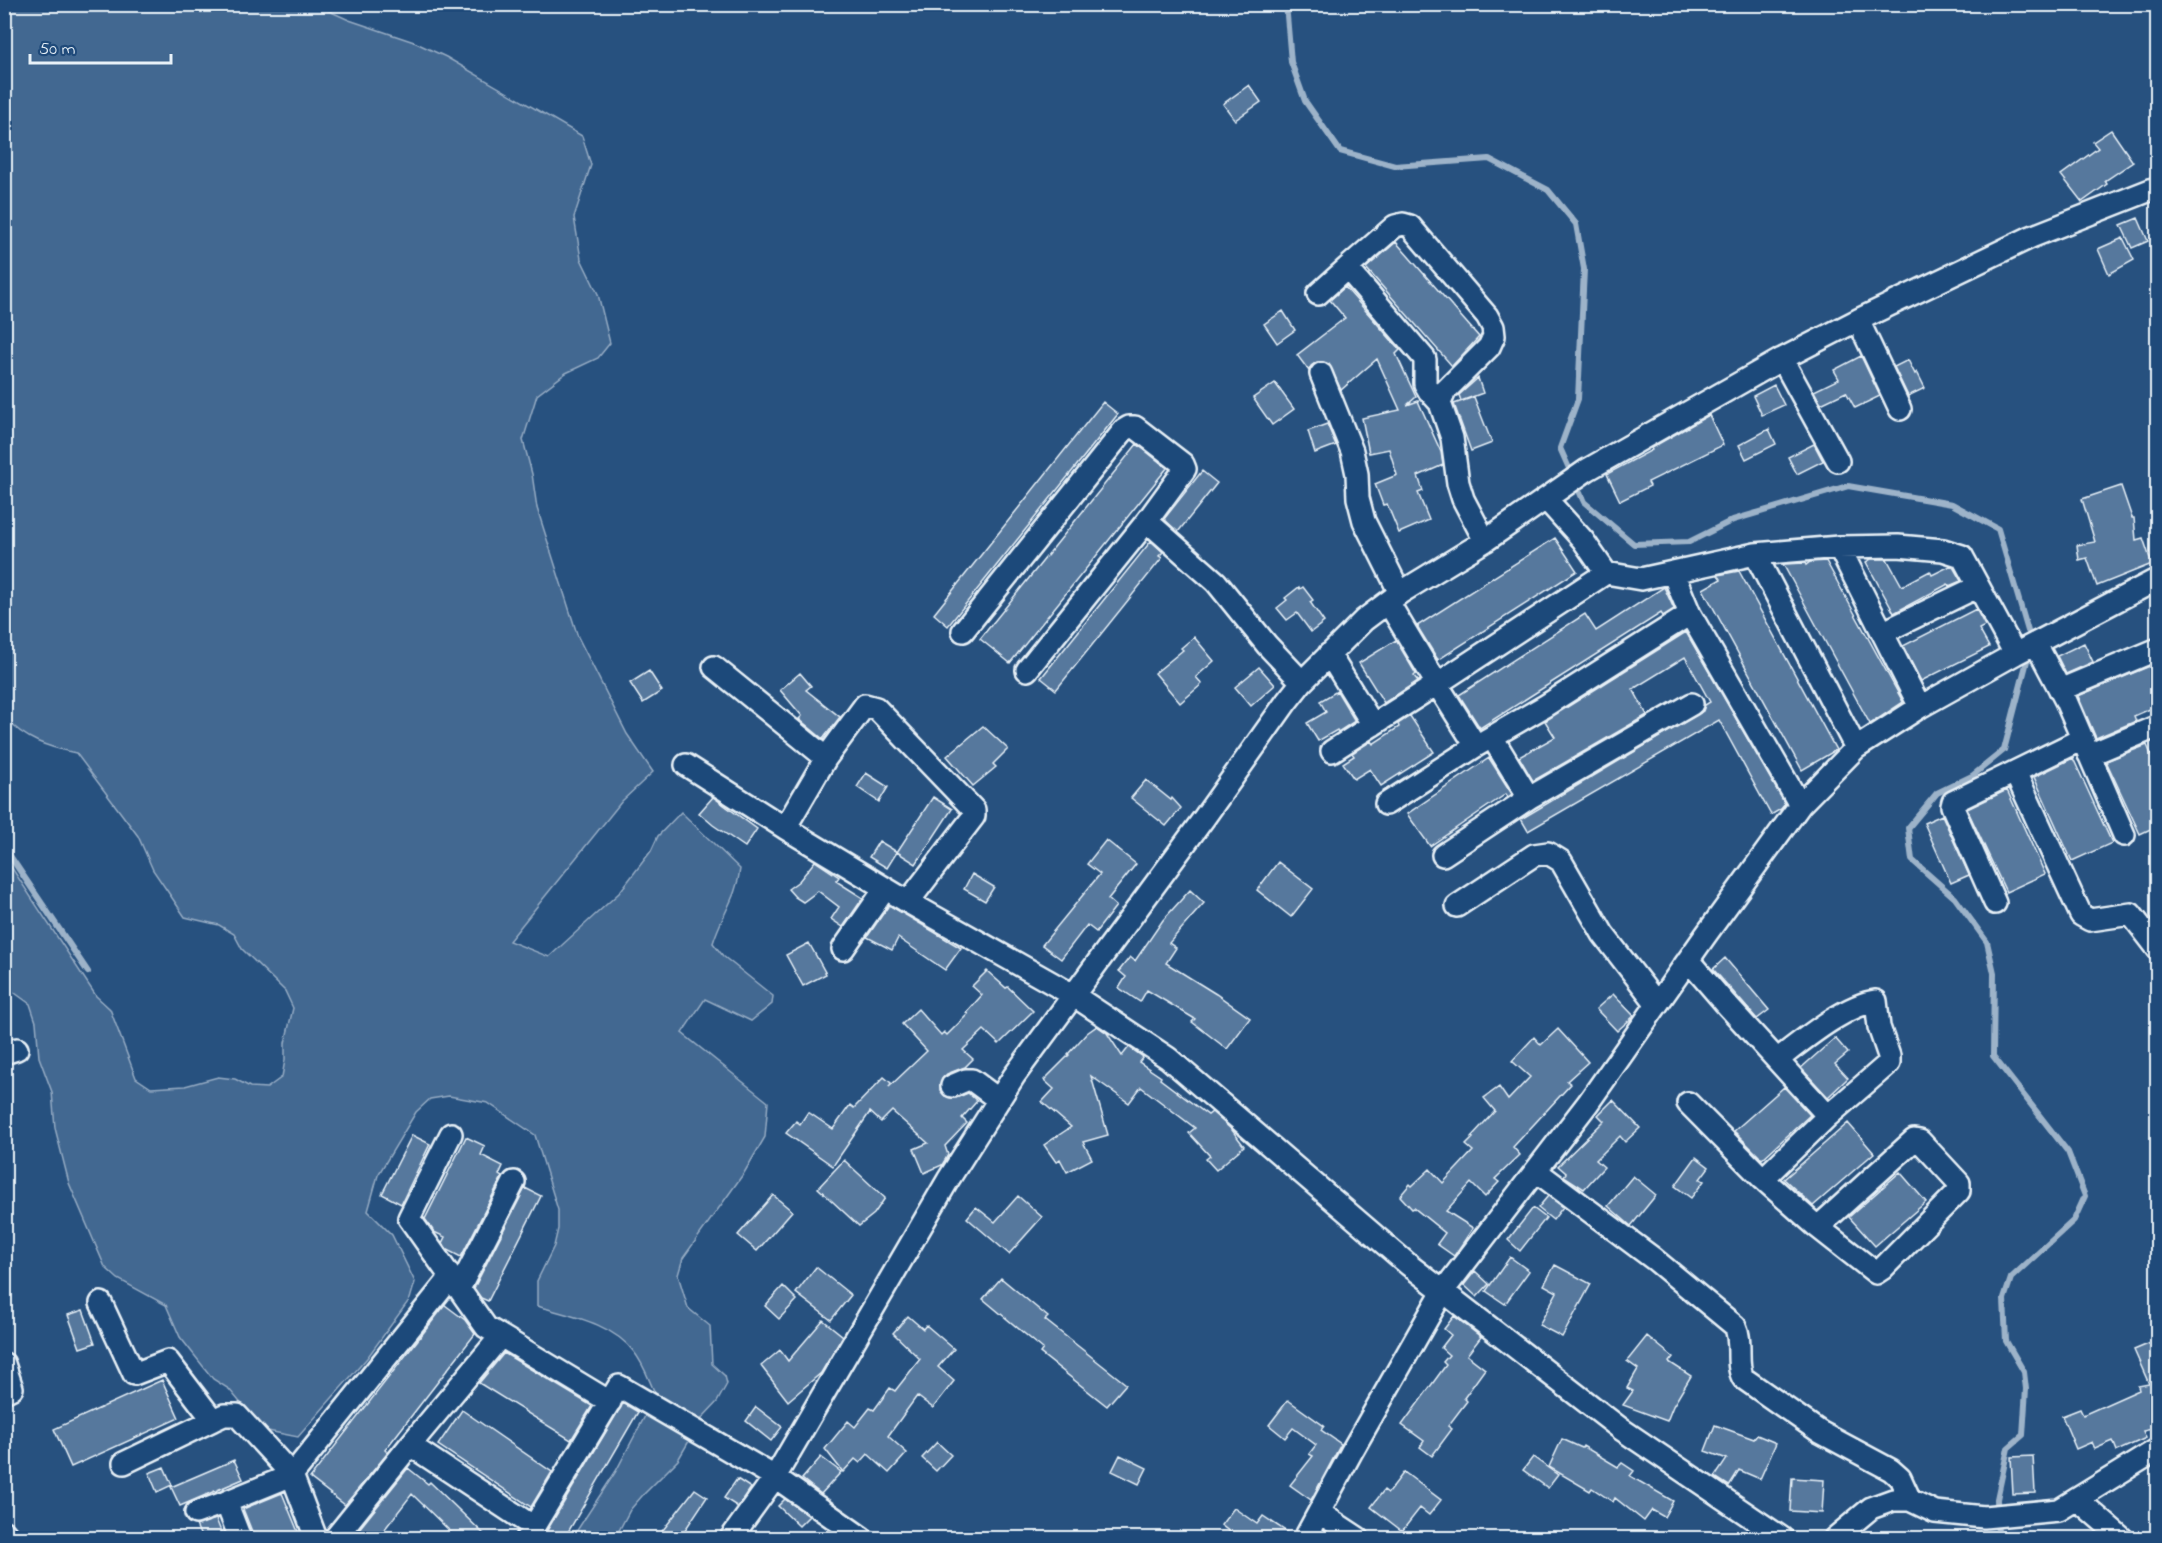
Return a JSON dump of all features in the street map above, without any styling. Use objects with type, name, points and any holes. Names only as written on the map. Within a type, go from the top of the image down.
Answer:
[{"type":"street","points":[[731,1539],[775,1477],[948,1180],[999,1100],[1302,682],[1364,620],[1394,597],[1485,541],[1587,470],[1782,359],[2031,237],[2157,187]]},
{"type":"street","points":[[1318,294],[1395,226],[1403,224],[1410,226],[1487,316],[1493,327],[1494,336],[1489,347],[1442,397]]},
{"type":"street","points":[[1347,268],[1437,370],[1443,380],[1442,397],[1452,438],[1458,483],[1463,500],[1485,541]]},
{"type":"street","points":[[1858,320],[1900,409]]},
{"type":"street","points":[[1782,359],[1838,461]]},
{"type":"street","points":[[1321,374],[1352,451],[1357,474],[1358,498],[1364,521],[1394,597],[1437,684],[1529,798]]},
{"type":"street","points":[[963,631],[1124,430],[1135,427],[1183,464],[1185,469],[1147,521],[1027,670]]},
{"type":"street","points":[[1553,493],[1606,573]]},
{"type":"street","points":[[1147,521],[1216,582],[1267,645],[1302,682]]},
{"type":"street","points":[[1332,751],[1606,573],[1641,579],[1755,554],[1839,547],[1898,546],[1943,550],[1962,556],[2015,654]]},
{"type":"street","points":[[1839,547],[1920,707]]},
{"type":"street","points":[[1755,554],[1856,748]]},
{"type":"street","points":[[1673,573],[1690,614],[1800,805]]},
{"type":"street","points":[[1305,1539],[1443,1291],[1588,1103],[1800,805],[1856,748],[1920,707],[2157,579]]},
{"type":"street","points":[[1884,633],[1977,587]]},
{"type":"street","points":[[1386,804],[1690,614]]},
{"type":"street","points":[[2036,644],[2060,690],[2124,835]]},
{"type":"street","points":[[2060,690],[2157,649]]},
{"type":"street","points":[[1329,654],[1373,724]]},
{"type":"street","points":[[714,667],[826,758]]},
{"type":"street","points":[[1443,855],[1529,798],[1692,704]]},
{"type":"street","points":[[785,828],[826,758],[861,707],[870,705],[876,708],[974,810],[974,816],[908,902]]},
{"type":"street","points":[[1995,903],[1952,803],[1954,800],[2015,772],[2085,747],[2157,729]]},
{"type":"street","points":[[686,765],[885,889],[1074,995],[1168,1058],[1400,1258],[1621,1429],[1782,1539]]},
{"type":"street","points":[[2015,772],[2081,915],[2090,920],[2131,914],[2157,949]]},
{"type":"street","points":[[1457,906],[1534,855],[1548,853],[1561,861],[1603,934],[1657,1004]]},
{"type":"street","points":[[843,949],[885,889]]},
{"type":"street","points":[[1688,960],[1828,1116]]},
{"type":"street","points":[[1763,1179],[1828,1116],[1889,1064],[1889,1056],[1879,1027],[1876,1000],[1819,1027],[1777,1060]]},
{"type":"street","points":[[952,1086],[972,1080],[999,1100]]},
{"type":"street","points":[[1688,1103],[1763,1179],[1818,1227],[1876,1273],[1959,1191],[1959,1183],[1920,1141],[1914,1140],[1818,1227]]},
{"type":"street","points":[[451,1134],[408,1218],[486,1327],[609,1402]]},
{"type":"street","points":[[1536,1171],[1654,1259],[1735,1326],[1738,1333],[1740,1372],[1743,1378],[1820,1432],[1891,1470],[1900,1478],[1910,1500]]},
{"type":"street","points":[[196,1513],[292,1475],[455,1283],[514,1182]]},
{"type":"street","points":[[101,1303],[134,1374],[168,1361],[213,1420]]},
{"type":"street","points":[[335,1539],[501,1336]]},
{"type":"street","points":[[4,1364],[12,1388],[4,1392]]},
{"type":"street","points":[[410,1445],[530,1533],[619,1386],[775,1477],[862,1539]]},
{"type":"street","points":[[124,1463],[224,1415],[237,1415],[292,1475],[316,1539]]},
{"type":"street","points":[[1835,1539],[1872,1508],[1893,1500],[1910,1500],[1935,1512],[1984,1517],[2059,1510],[2157,1449]]},
{"type":"street","points":[[2078,1500],[2122,1539]]},
{"type":"street","points":[[226,1502],[240,1539]]},
{"type":"street","points":[[1320,1513],[1358,1539]]},
{"type":"street","points":[[4,1532],[9,1539]]},
{"type":"shaded area","points":[[5,5],[316,5],[349,20],[414,42],[446,57],[582,136],[591,165],[574,217],[581,259],[598,294],[610,343],[598,358],[566,373],[537,395],[523,440],[532,474],[537,508],[578,637],[627,734],[653,772],[622,801],[509,941],[549,957],[619,893],[651,851],[658,836],[681,812],[740,869],[736,889],[713,943],[723,956],[773,996],[772,1004],[751,1021],[705,999],[682,1033],[768,1102],[765,1137],[744,1173],[683,1258],[678,1275],[688,1308],[710,1326],[712,1364],[725,1376],[727,1384],[717,1402],[703,1417],[678,1460],[630,1510],[615,1538],[572,1538],[616,1471],[656,1395],[644,1367],[625,1342],[603,1327],[537,1306],[537,1281],[554,1246],[558,1229],[558,1210],[535,1135],[488,1103],[449,1096],[430,1099],[416,1112],[378,1175],[368,1211],[392,1235],[415,1282],[410,1299],[367,1358],[298,1437],[263,1430],[229,1389],[213,1379],[180,1337],[166,1305],[118,1279],[105,1267],[69,1183],[55,1128],[52,1092],[39,1057],[36,1022],[30,1004],[8,988],[5,989],[4,856],[96,996],[110,1009],[136,1078],[151,1088],[185,1086],[218,1077],[235,1079],[250,1087],[267,1088],[282,1077],[285,1043],[293,1008],[285,991],[242,949],[234,934],[219,925],[185,917],[153,870],[138,836],[76,753],[38,742],[21,732],[5,718]]},
{"type":"building","points":[[1249,85],[1261,102],[1235,120],[1223,104]]},
{"type":"building","points":[[2111,130],[2133,162],[2105,181],[2107,184],[2082,202],[2061,175],[2098,148],[2093,142]]},
{"type":"building","points":[[2138,218],[2148,241],[2132,248],[2121,225]]},
{"type":"building","points":[[2123,238],[2134,260],[2109,274],[2098,249]]},
{"type":"building","points":[[1396,242],[1479,337],[1452,366],[1366,268]]},
{"type":"building","points":[[1345,287],[1400,350],[1396,354],[1416,397],[1407,405],[1418,401],[1441,452],[1443,465],[1418,476],[1423,491],[1418,493],[1429,520],[1399,533],[1387,504],[1383,505],[1375,484],[1397,475],[1389,449],[1369,453],[1362,418],[1400,410],[1377,359],[1341,390],[1329,364],[1317,362],[1311,366],[1309,371],[1297,355],[1345,318],[1330,300]]},
{"type":"building","points":[[1283,311],[1295,330],[1277,343],[1264,324]]},
{"type":"building","points":[[1861,356],[1880,396],[1855,408],[1846,392],[1821,404],[1814,391],[1839,379],[1834,370]]},
{"type":"building","points":[[1908,360],[1925,388],[1908,396],[1894,367]]},
{"type":"building","points":[[1478,378],[1483,393],[1461,401],[1459,395]]},
{"type":"building","points":[[1275,383],[1294,409],[1272,425],[1253,398]]},
{"type":"building","points":[[1774,385],[1784,405],[1762,415],[1753,396]]},
{"type":"building","points":[[1474,397],[1492,443],[1471,451],[1454,404]]},
{"type":"building","points":[[1103,402],[1118,414],[948,626],[934,614]]},
{"type":"building","points":[[1709,415],[1723,445],[1648,482],[1650,486],[1620,501],[1607,474]]},
{"type":"building","points":[[1327,424],[1336,445],[1315,453],[1308,431]]},
{"type":"building","points":[[1769,429],[1776,444],[1746,459],[1739,445]]},
{"type":"building","points":[[1137,444],[1167,468],[1010,663],[980,639]]},
{"type":"building","points":[[1814,444],[1823,461],[1797,474],[1788,457]]},
{"type":"building","points":[[1202,471],[1217,483],[1178,532],[1164,519]]},
{"type":"building","points":[[2121,486],[2132,518],[2134,518],[2136,540],[2143,538],[2152,564],[2097,586],[2087,558],[2079,560],[2077,545],[2095,542],[2082,499]]},
{"type":"building","points":[[1555,538],[1577,571],[1438,660],[1417,626]]},
{"type":"building","points":[[1151,541],[1163,552],[1159,556],[1162,558],[1056,690],[1041,678]]},
{"type":"building","points":[[1871,559],[1887,559],[1902,586],[1930,571],[1932,575],[1950,566],[1953,567],[1961,581],[1949,586],[1948,584],[1894,613],[1866,562]]},
{"type":"building","points":[[1826,561],[1903,702],[1870,724],[1783,564],[1805,563],[1806,565],[1810,562]]},
{"type":"building","points":[[1739,571],[1836,750],[1802,770],[1703,589],[1721,579],[1718,575]]},
{"type":"building","points":[[1299,587],[1300,589],[1303,587],[1313,600],[1310,602],[1324,622],[1311,632],[1297,613],[1287,620],[1277,608]]},
{"type":"building","points":[[1664,587],[1674,609],[1663,616],[1661,613],[1480,728],[1459,695],[1585,614],[1596,631]]},
{"type":"building","points":[[1976,609],[1985,626],[1979,629],[1989,647],[1921,681],[1903,646]]},
{"type":"building","points":[[1686,632],[1785,804],[1771,815],[1719,720],[1528,831],[1521,819],[1703,711],[1705,705],[1710,702],[1685,657],[1633,689],[1647,715],[1533,781],[1519,757],[1555,737],[1545,721]]},
{"type":"building","points":[[1194,637],[1214,661],[1196,677],[1202,684],[1180,703],[1155,673],[1183,650],[1181,648]]},
{"type":"building","points":[[1396,640],[1418,681],[1384,703],[1359,663]]},
{"type":"building","points":[[2084,643],[2093,662],[2066,674],[2057,656]]},
{"type":"building","points":[[2157,663],[2157,706],[2134,716],[2136,721],[2096,738],[2078,696]]},
{"type":"building","points":[[1259,667],[1275,685],[1251,706],[1235,687]]},
{"type":"building","points":[[649,671],[662,691],[643,703],[630,683]]},
{"type":"building","points":[[800,673],[811,686],[806,690],[840,717],[823,739],[799,719],[802,716],[780,690]]},
{"type":"building","points":[[1337,691],[1355,721],[1318,741],[1307,723],[1326,712],[1320,701]]},
{"type":"building","points":[[1410,716],[1434,752],[1381,786],[1370,769],[1354,779],[1343,763],[1354,756],[1352,753],[1371,741],[1373,744],[1399,727],[1398,724]]},
{"type":"building","points":[[983,726],[1008,749],[993,764],[996,767],[973,786],[947,756]]},
{"type":"building","points":[[2147,745],[2157,768],[2157,826],[2140,834],[2106,761]]},
{"type":"building","points":[[1489,758],[1512,794],[1508,797],[1506,794],[1430,846],[1407,814]]},
{"type":"building","points":[[2073,758],[2112,843],[2072,861],[2034,777]]},
{"type":"building","points":[[866,773],[888,787],[879,802],[857,787]]},
{"type":"building","points":[[1146,780],[1171,800],[1172,798],[1181,808],[1166,826],[1131,798]]},
{"type":"building","points":[[2007,790],[2045,874],[2006,892],[1967,809]]},
{"type":"building","points":[[713,797],[757,829],[745,847],[699,813]]},
{"type":"building","points":[[933,797],[952,809],[916,864],[897,852]]},
{"type":"building","points":[[1942,815],[1969,875],[1951,883],[1924,823]]},
{"type":"building","points":[[1106,840],[1136,864],[1108,899],[1116,906],[1096,932],[1087,925],[1061,959],[1042,945],[1100,874],[1087,864]]},
{"type":"building","points":[[879,841],[897,852],[887,868],[869,857]]},
{"type":"building","points":[[815,861],[839,877],[836,881],[863,898],[843,927],[831,919],[839,907],[818,891],[803,902],[788,889],[799,881]]},
{"type":"building","points":[[1278,862],[1313,889],[1291,917],[1257,890]]},
{"type":"building","points":[[972,874],[994,887],[985,901],[964,889]]},
{"type":"building","points":[[1190,890],[1204,903],[1169,943],[1176,948],[1166,963],[1250,1018],[1227,1049],[1192,1022],[1195,1019],[1147,990],[1140,1002],[1119,988],[1126,977],[1119,971],[1130,957],[1135,961],[1163,920]]},
{"type":"building","points":[[889,905],[961,948],[945,970],[898,938],[892,950],[867,937]]},
{"type":"building","points":[[809,943],[826,974],[803,986],[786,955]]},
{"type":"building","points":[[1725,958],[1769,1010],[1757,1019],[1713,969]]},
{"type":"building","points":[[987,971],[1033,1011],[999,1044],[984,1030],[963,1050],[973,1059],[965,1067],[947,1074],[942,1079],[940,1090],[945,1096],[956,1098],[968,1093],[977,1101],[962,1118],[967,1123],[945,1146],[948,1155],[942,1165],[924,1173],[914,1149],[928,1143],[892,1111],[881,1122],[870,1112],[833,1166],[786,1133],[796,1121],[800,1124],[808,1112],[833,1129],[850,1105],[854,1108],[884,1077],[891,1083],[889,1087],[927,1051],[902,1024],[918,1009],[941,1035],[944,1032],[947,1035],[968,1014],[966,1013],[982,995],[972,986]]},
{"type":"building","points":[[1613,994],[1634,1016],[1617,1031],[1596,1009]]},
{"type":"building","points":[[1097,1026],[1107,1033],[1122,1056],[1129,1047],[1143,1057],[1139,1062],[1208,1115],[1212,1112],[1232,1130],[1244,1146],[1216,1170],[1206,1159],[1210,1156],[1189,1133],[1195,1128],[1141,1087],[1129,1103],[1091,1076],[1108,1135],[1083,1142],[1092,1159],[1067,1172],[1060,1159],[1056,1162],[1044,1145],[1071,1127],[1042,1102],[1054,1089],[1044,1080],[1087,1033]]},
{"type":"building","points":[[1558,1029],[1588,1062],[1567,1081],[1571,1084],[1513,1147],[1520,1155],[1495,1179],[1499,1182],[1485,1197],[1471,1183],[1446,1211],[1473,1228],[1454,1256],[1437,1244],[1445,1233],[1414,1208],[1412,1209],[1400,1196],[1410,1184],[1412,1186],[1430,1169],[1443,1183],[1473,1151],[1466,1145],[1495,1111],[1484,1098],[1499,1087],[1508,1100],[1530,1077],[1512,1061],[1534,1037],[1541,1045]]},
{"type":"building","points":[[1835,1038],[1848,1053],[1835,1064],[1848,1078],[1828,1097],[1801,1068]]},
{"type":"building","points":[[1784,1087],[1810,1115],[1762,1159],[1734,1131]]},
{"type":"building","points":[[1613,1100],[1640,1128],[1625,1142],[1620,1136],[1596,1160],[1604,1167],[1584,1189],[1564,1176],[1566,1173],[1558,1166],[1604,1121],[1598,1115]]},
{"type":"building","points":[[1848,1123],[1874,1153],[1813,1206],[1784,1179]]},
{"type":"building","points":[[412,1135],[430,1144],[401,1204],[382,1194]]},
{"type":"building","points":[[466,1137],[485,1146],[481,1155],[503,1166],[499,1175],[502,1177],[461,1257],[447,1250],[442,1243],[445,1237],[434,1232],[425,1219]]},
{"type":"building","points":[[1696,1157],[1709,1167],[1700,1179],[1704,1181],[1691,1198],[1675,1186]]},
{"type":"building","points":[[844,1160],[885,1198],[874,1214],[859,1226],[818,1188]]},
{"type":"building","points":[[1900,1172],[1926,1202],[1875,1246],[1849,1217]]},
{"type":"building","points":[[1633,1176],[1656,1195],[1631,1226],[1608,1206]]},
{"type":"building","points":[[525,1188],[541,1196],[488,1301],[481,1298],[474,1288]]},
{"type":"building","points":[[773,1195],[792,1211],[757,1251],[738,1235]]},
{"type":"building","points":[[1018,1196],[1042,1217],[1009,1254],[967,1218],[976,1207],[995,1222]]},
{"type":"building","points":[[1548,1196],[1563,1207],[1553,1220],[1538,1208]]},
{"type":"building","points":[[1533,1208],[1546,1218],[1520,1251],[1508,1240]]},
{"type":"building","points":[[1510,1257],[1529,1271],[1505,1304],[1486,1291]]},
{"type":"building","points":[[1555,1265],[1591,1284],[1562,1337],[1539,1325],[1557,1292],[1544,1285]]},
{"type":"building","points":[[816,1267],[851,1295],[831,1320],[796,1293]]},
{"type":"building","points":[[1475,1271],[1489,1284],[1477,1297],[1464,1285]]},
{"type":"building","points":[[1001,1278],[1048,1317],[1045,1320],[1126,1384],[1107,1406],[1040,1353],[1043,1349],[983,1299]]},
{"type":"building","points":[[783,1286],[797,1300],[779,1319],[765,1306]]},
{"type":"building","points":[[445,1305],[465,1320],[475,1334],[385,1450],[388,1453],[345,1505],[310,1478]]},
{"type":"building","points":[[83,1310],[95,1343],[80,1348],[68,1315]]},
{"type":"building","points":[[908,1316],[923,1329],[926,1325],[954,1349],[938,1367],[954,1381],[933,1408],[917,1396],[888,1436],[907,1453],[889,1473],[868,1454],[860,1463],[855,1459],[843,1472],[825,1449],[848,1421],[855,1427],[870,1408],[874,1410],[890,1388],[895,1391],[920,1359],[893,1333]]},
{"type":"building","points":[[1454,1316],[1481,1337],[1467,1355],[1485,1369],[1464,1398],[1467,1401],[1448,1426],[1452,1429],[1432,1456],[1420,1447],[1424,1441],[1402,1425],[1446,1365],[1443,1362],[1449,1355],[1441,1348],[1451,1335],[1444,1329]]},
{"type":"building","points":[[823,1320],[843,1336],[821,1373],[788,1401],[761,1366],[780,1350],[788,1361]]},
{"type":"building","points":[[1647,1336],[1673,1357],[1669,1362],[1691,1376],[1667,1421],[1623,1405],[1633,1391],[1627,1388],[1638,1369],[1627,1361]]},
{"type":"building","points":[[2153,1342],[2157,1351],[2157,1428],[2143,1431],[2146,1438],[2117,1451],[2113,1441],[2095,1449],[2092,1442],[2076,1449],[2062,1416],[2080,1409],[2083,1415],[2139,1390],[2138,1386],[2149,1384],[2134,1350]]},
{"type":"building","points":[[504,1353],[592,1406],[571,1440],[479,1383]]},
{"type":"building","points":[[162,1380],[179,1418],[71,1467],[54,1429]]},
{"type":"building","points":[[1288,1400],[1324,1426],[1321,1430],[1341,1444],[1311,1500],[1290,1485],[1313,1456],[1309,1454],[1316,1445],[1293,1428],[1285,1438],[1269,1425]]},
{"type":"building","points":[[623,1403],[638,1412],[564,1539],[542,1539]]},
{"type":"building","points":[[756,1407],[782,1427],[771,1441],[746,1421]]},
{"type":"building","points":[[462,1410],[552,1472],[531,1507],[438,1445]]},
{"type":"building","points":[[1715,1425],[1754,1439],[1757,1435],[1776,1443],[1760,1479],[1739,1470],[1729,1486],[1715,1477],[1727,1459],[1705,1451]]},
{"type":"building","points":[[1562,1439],[1582,1448],[1583,1446],[1618,1467],[1622,1463],[1634,1471],[1630,1476],[1673,1501],[1664,1517],[1652,1510],[1644,1521],[1615,1498],[1613,1502],[1592,1488],[1590,1491],[1549,1467]]},
{"type":"building","points":[[937,1442],[951,1455],[936,1471],[922,1458]]},
{"type":"building","points":[[1120,1455],[1147,1468],[1139,1484],[1112,1471]]},
{"type":"building","points":[[2033,1456],[2035,1493],[2013,1494],[2011,1457]]},
{"type":"building","points":[[821,1457],[841,1472],[821,1494],[802,1479]]},
{"type":"building","points":[[1533,1457],[1558,1475],[1548,1488],[1523,1470]]},
{"type":"building","points":[[234,1460],[243,1479],[180,1506],[171,1487]]},
{"type":"building","points":[[164,1467],[172,1485],[157,1492],[149,1473]]},
{"type":"building","points":[[408,1468],[428,1484],[430,1482],[489,1539],[458,1539],[412,1494],[377,1539],[351,1539]]},
{"type":"building","points":[[1404,1472],[1441,1500],[1429,1515],[1420,1508],[1402,1531],[1371,1507],[1384,1490],[1388,1493]]},
{"type":"building","points":[[1792,1478],[1824,1480],[1822,1513],[1790,1511]]},
{"type":"building","points":[[737,1479],[751,1488],[738,1507],[724,1498]]},
{"type":"building","points":[[695,1489],[707,1497],[679,1539],[656,1539]]},
{"type":"building","points":[[282,1493],[301,1539],[255,1539],[243,1509]]},
{"type":"building","points":[[785,1499],[809,1516],[799,1526],[778,1506]]},
{"type":"building","points":[[1234,1508],[1257,1524],[1263,1516],[1293,1536],[1292,1539],[1239,1539],[1221,1525]]},
{"type":"building","points":[[216,1519],[224,1539],[202,1539],[196,1525]]},
{"type":"waterway","points":[[1286,4],[1291,62],[1305,101],[1340,151],[1395,166],[1489,159],[1548,190],[1576,224],[1584,269],[1578,399],[1560,448],[1584,502],[1634,544],[1689,542],[1733,520],[1848,486],[1952,504],[1998,529],[2028,631]]},
{"type":"waterway","points":[[1998,1538],[1997,1499],[2008,1448],[2023,1435],[2026,1389],[2024,1372],[2006,1341],[2004,1299],[2011,1278],[2074,1220],[2085,1196],[2068,1152],[1993,1056],[1994,973],[1987,942],[1955,898],[1912,860],[1908,828],[1937,793],[1972,776],[2004,750],[2027,661]]},
{"type":"waterway","points":[[4,847],[88,972]]}]
